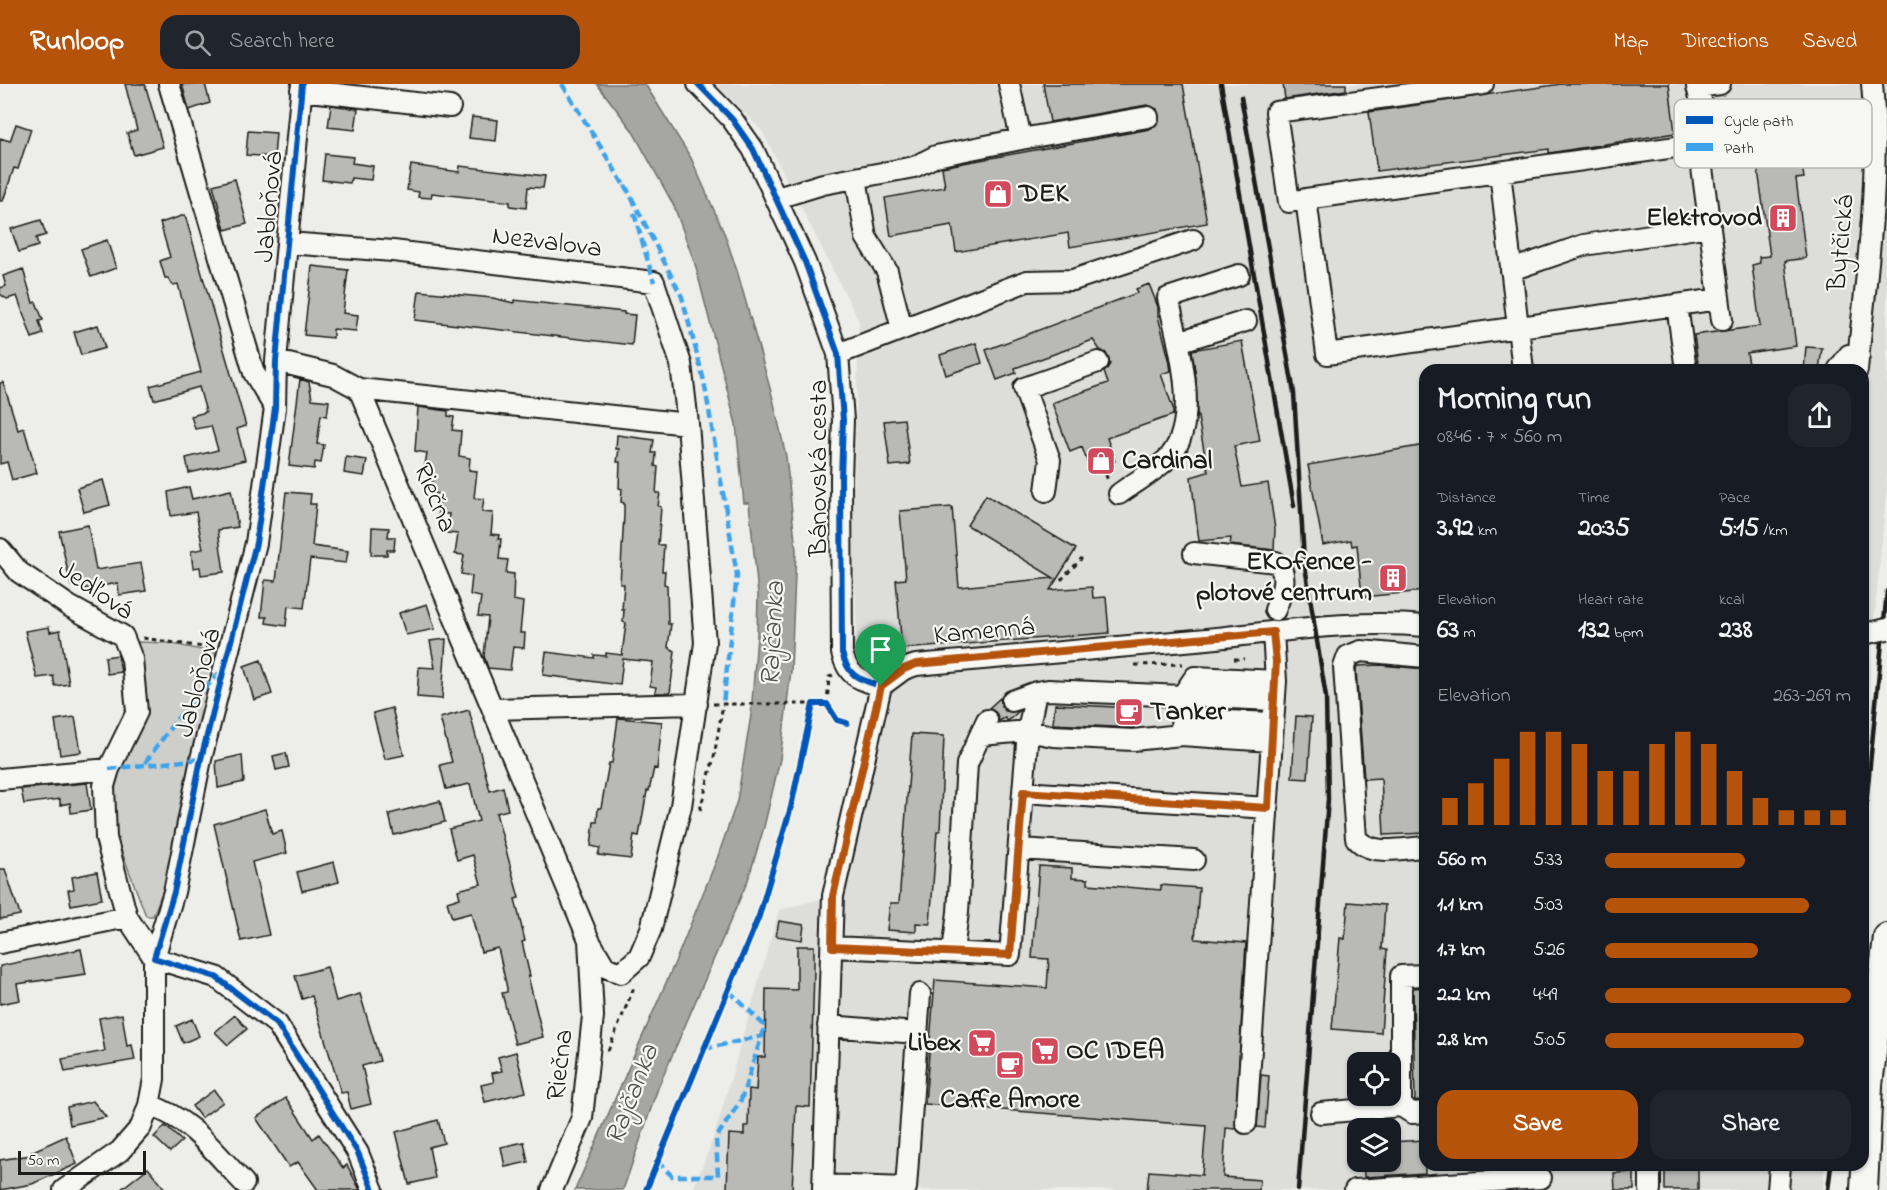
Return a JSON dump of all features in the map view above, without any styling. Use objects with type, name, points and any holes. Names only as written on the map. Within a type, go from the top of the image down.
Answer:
[{"type":"main road","points":[[1869,1085],[1887,937]]},
{"type":"main road","points":[[1864,1190],[1865,1171]]},
{"type":"street","name":"Jabloňová","points":[[169,84],[254,373],[275,408]]},
{"type":"street","name":"Bánovská cesta","points":[[698,84],[744,134],[777,198],[809,273],[838,354],[843,420],[842,653],[846,668],[857,678],[881,686]]},
{"type":"street","points":[[1010,84],[1021,140]]},
{"type":"street","points":[[1483,84],[1276,112],[1288,202],[1674,148]]},
{"type":"street","points":[[1699,99],[1697,87],[1720,84]]},
{"type":"street","name":"Bytčická","points":[[1858,363],[1875,186],[1875,119],[1872,84]]},
{"type":"street","name":"Jabloňová","points":[[154,958],[174,892],[201,759],[256,543],[275,408],[276,360],[301,87],[450,107]]},
{"type":"street","points":[[777,198],[856,178],[914,167],[936,156],[1148,117]]},
{"type":"street","points":[[1707,168],[1710,226],[1722,320]]},
{"type":"street","points":[[1500,172],[1522,364]]},
{"type":"street","points":[[856,178],[866,237],[887,271],[902,329]]},
{"type":"street","points":[[1306,199],[1327,354],[1719,299]]},
{"type":"street","points":[[1511,270],[1584,245],[1710,226]]},
{"type":"street","points":[[838,354],[1027,282],[1073,280],[1193,240]]},
{"type":"street","name":"Nezvalova","points":[[288,243],[393,251],[654,282],[681,364],[688,424]]},
{"type":"street","points":[[1119,494],[1170,456],[1184,434],[1187,409],[1178,342],[1168,298],[1239,275]]},
{"type":"street","points":[[1677,305],[1685,364]]},
{"type":"street","points":[[1178,342],[1246,321]]},
{"type":"street","points":[[1842,364],[1849,355],[1858,363]]},
{"type":"street","points":[[276,360],[333,375],[359,389],[688,424]]},
{"type":"street","points":[[1046,491],[1050,460],[1024,388],[1098,362]]},
{"type":"street","name":"Riečna","points":[[359,389],[589,940],[605,967],[621,973],[639,957],[651,929],[681,806],[705,643],[688,424]]},
{"type":"street","name":"Jedľová","points":[[0,549],[19,572],[69,606],[123,636],[132,659],[136,712],[109,769],[104,786],[106,838],[127,917],[154,958]]},
{"type":"street","points":[[1194,553],[1276,561],[1281,566],[1283,575],[1282,593],[1275,609]]},
{"type":"street","name":"Kamenná","points":[[881,686],[904,669],[916,664],[1273,632],[1315,626],[1384,622],[1419,625]]},
{"type":"street","points":[[1869,633],[1887,629]]},
{"type":"street","points":[[1246,1123],[1275,690],[1273,632]]},
{"type":"street","points":[[1419,656],[1361,651],[1348,656],[1344,667],[1356,838],[1362,846],[1372,849],[1419,847]]},
{"type":"street","points":[[1181,727],[1182,696],[1195,677],[1275,690]]},
{"type":"street","points":[[881,686],[833,896],[823,1187],[906,1188],[920,994]]},
{"type":"street","points":[[1012,701],[1048,690],[1182,696]]},
{"type":"street","points":[[832,947],[1010,955],[1028,731],[1036,692]]},
{"type":"street","points":[[494,709],[697,704]]},
{"type":"street","points":[[953,952],[958,912],[967,765],[984,728],[1028,731],[1053,736],[1133,740],[1181,727],[1272,732]]},
{"type":"street","points":[[0,779],[109,769]]},
{"type":"street","points":[[1023,792],[1268,808]]},
{"type":"street","points":[[1020,849],[1194,860]]},
{"type":"street","points":[[0,943],[127,917]]},
{"type":"street","name":"Riečna","points":[[552,1190],[582,1118],[593,1016],[589,940]]},
{"type":"street","points":[[64,1190],[120,1151],[141,1127],[149,1105],[154,1079],[154,958],[216,977],[277,1024],[358,1153],[373,1190]]},
{"type":"street","points":[[1401,1052],[1401,976],[1419,975]]},
{"type":"street","points":[[828,1026],[917,1033]]},
{"type":"street","points":[[149,1105],[174,1113],[195,1130],[244,1183]]},
{"type":"street","points":[[1321,1113],[1401,1106],[1412,1113],[1419,1112]]},
{"type":"street","points":[[1778,1190],[1780,1171]]},
{"type":"street","points":[[1355,1190],[1454,1187],[1541,1178]]},
{"type":"path","points":[[1061,580],[1082,558]]},
{"type":"path","points":[[123,636],[230,651]]},
{"type":"path","points":[[829,677],[827,704],[837,720],[847,723]]},
{"type":"path","points":[[723,704],[827,704]]},
{"type":"shaded area","points":[[716,84],[1887,84],[1887,486],[1869,675],[1869,364],[1419,364],[1419,1171],[1825,1171],[1823,1190],[693,1190],[715,1134],[779,910],[833,896],[892,692],[857,649],[853,518],[859,321],[762,131]]},
{"type":"shaded area","points":[[137,642],[168,643],[221,654],[166,882],[153,916],[146,916],[116,836],[111,785],[141,714]]},
{"type":"water","name":"Rajčanka","points":[[597,84],[645,84],[691,158],[725,235],[773,399],[786,456],[796,550],[791,671],[780,759],[764,827],[748,880],[658,1088],[623,1190],[575,1190],[676,960],[717,859],[737,801],[751,715],[758,594],[749,503],[744,503],[736,424],[695,264],[674,206],[632,130]]},
{"type":"building","points":[[125,84],[145,84],[163,147],[134,155],[127,133],[137,130]]},
{"type":"building","points":[[182,84],[205,84],[210,103],[189,110]]},
{"type":"building","points":[[1043,84],[1183,84],[1207,223],[1070,247],[1068,233],[956,252],[952,225],[891,236],[885,198],[945,187],[942,167],[1150,129],[1159,121],[1157,109],[1147,105],[1050,122]]},
{"type":"building","points":[[1283,84],[1346,84],[1346,90],[1285,99]]},
{"type":"building","points":[[1561,84],[1669,84],[1674,133],[1549,153],[1549,149],[1377,171],[1369,112]]},
{"type":"building","points":[[331,105],[358,109],[355,130],[328,127]]},
{"type":"building","points":[[472,117],[498,120],[496,141],[469,138]]},
{"type":"building","points":[[16,124],[31,129],[18,169],[14,168],[3,201],[0,201],[0,138],[10,141]]},
{"type":"building","points":[[248,131],[276,133],[274,157],[246,155]]},
{"type":"building","points":[[325,154],[353,157],[352,163],[373,166],[371,180],[351,178],[350,183],[322,180]]},
{"type":"building","points":[[411,165],[459,172],[460,166],[545,176],[543,188],[528,187],[526,208],[510,206],[510,202],[432,193],[431,198],[418,197],[419,192],[407,190]]},
{"type":"building","name":"Elektrovod","points":[[1802,168],[1804,178],[1796,179],[1806,258],[1785,261],[1796,346],[1747,353],[1749,364],[1698,364],[1694,335],[1760,326],[1752,265],[1760,263],[1759,257],[1770,256],[1758,170]]},
{"type":"building","points":[[235,179],[247,224],[225,230],[213,185]]},
{"type":"building","points":[[185,215],[246,426],[237,429],[245,460],[189,473],[186,458],[218,450],[211,426],[195,429],[191,416],[206,412],[199,387],[154,400],[150,386],[201,372],[178,284],[173,285],[168,278],[165,278],[160,261],[170,257],[160,223]]},
{"type":"building","points":[[41,220],[46,235],[36,238],[38,246],[19,252],[11,229]]},
{"type":"building","points":[[107,240],[116,268],[91,277],[81,249]]},
{"type":"building","points":[[312,266],[348,270],[343,313],[358,315],[356,331],[333,329],[333,338],[304,335]]},
{"type":"building","points":[[23,269],[33,303],[36,302],[43,320],[39,321],[43,334],[32,338],[17,296],[7,299],[0,294],[0,288],[6,286],[3,276]]},
{"type":"building","points":[[1149,284],[1158,307],[1158,316],[1169,359],[1171,371],[1161,374],[1173,408],[1173,415],[1107,438],[1115,461],[1090,470],[1082,447],[1070,452],[1052,403],[1108,383],[1104,372],[1110,364],[1106,353],[1100,350],[1093,340],[1015,368],[1016,373],[997,380],[986,350],[1137,293],[1136,289]]},
{"type":"building","points":[[419,291],[493,298],[514,303],[514,300],[624,312],[624,314],[635,315],[632,345],[415,320]]},
{"type":"building","points":[[98,325],[105,348],[81,355],[74,332]]},
{"type":"building","points":[[1242,341],[1260,441],[1234,446],[1242,487],[1268,483],[1275,529],[1274,550],[1230,545],[1231,538],[1199,541],[1191,477],[1208,472],[1197,412],[1192,350]]},
{"type":"building","points":[[976,343],[982,363],[946,375],[940,355]]},
{"type":"building","points":[[1806,347],[1822,348],[1820,364],[1805,364]]},
{"type":"building","points":[[300,379],[309,382],[312,399],[329,401],[327,416],[321,415],[317,444],[324,445],[321,463],[315,462],[314,469],[289,466]]},
{"type":"building","points":[[3,382],[18,430],[24,428],[37,473],[12,480],[7,462],[0,464],[0,383]]},
{"type":"building","points":[[418,407],[448,411],[448,416],[454,417],[452,430],[461,431],[459,456],[470,458],[469,470],[477,471],[474,498],[484,499],[482,512],[493,513],[491,534],[499,535],[498,539],[501,539],[499,559],[508,560],[506,573],[514,574],[513,600],[523,602],[520,633],[525,633],[524,648],[513,647],[510,670],[488,668],[484,656],[488,617],[478,616],[481,597],[470,595],[472,576],[461,574],[464,555],[455,554],[458,534],[447,533],[449,514],[438,513],[440,494],[430,493],[433,473],[424,471],[427,453],[415,451]]},
{"type":"building","points":[[904,419],[910,464],[890,466],[884,421]]},
{"type":"building","points":[[617,435],[654,440],[652,453],[656,453],[655,466],[658,467],[656,493],[660,493],[658,506],[661,507],[658,545],[664,545],[662,571],[665,571],[664,584],[667,585],[668,624],[671,624],[668,647],[675,651],[670,693],[655,693],[656,687],[650,686],[653,662],[623,659],[620,685],[543,675],[546,652],[594,658],[594,655],[606,656],[606,653],[622,655],[626,623],[623,622],[624,610],[622,610],[624,584],[620,584],[624,503],[621,502],[622,489],[619,488],[620,462],[617,462],[619,449],[616,449]]},
{"type":"building","points":[[1419,446],[1419,592],[1362,597],[1357,545],[1352,546],[1351,540],[1323,545],[1308,465]]},
{"type":"building","points":[[346,457],[367,460],[364,476],[344,473]]},
{"type":"building","points":[[103,480],[110,505],[84,512],[77,488]]},
{"type":"building","points":[[189,487],[192,499],[231,490],[238,527],[218,530],[224,572],[201,575],[200,567],[193,568],[191,551],[203,549],[196,512],[171,516],[168,492]]},
{"type":"building","points":[[286,492],[311,494],[310,504],[316,504],[312,546],[348,551],[346,563],[310,559],[304,608],[288,606],[286,626],[266,623],[267,617],[261,617],[265,580],[276,581]]},
{"type":"building","points":[[986,495],[1076,549],[1050,590],[1092,587],[1093,598],[1106,597],[1109,633],[902,649],[896,580],[906,579],[900,511],[952,507],[959,587],[1054,578],[967,525]]},
{"type":"building","points":[[88,525],[96,570],[141,563],[146,591],[119,595],[118,583],[84,589],[82,584],[71,586],[59,531]]},
{"type":"building","points":[[372,527],[389,528],[388,537],[395,537],[394,550],[387,550],[387,555],[371,555]]},
{"type":"building","points":[[427,604],[435,629],[406,635],[399,613]]},
{"type":"building","points":[[49,627],[50,632],[60,630],[69,684],[55,686],[53,676],[37,678],[25,631]]},
{"type":"building","points":[[446,639],[442,699],[417,697],[419,667],[435,668],[430,641]]},
{"type":"building","points":[[118,655],[121,672],[107,674],[105,657]]},
{"type":"building","points":[[261,660],[272,694],[254,700],[244,666]]},
{"type":"building","points":[[1380,665],[1419,668],[1419,833],[1384,835],[1381,778],[1364,779],[1357,666]]},
{"type":"building","points":[[1000,698],[1005,711],[1019,711],[1008,721],[1005,718],[999,721],[996,713],[989,708]]},
{"type":"building","points":[[1055,704],[1135,708],[1134,728],[1053,724]]},
{"type":"building","points":[[392,708],[404,755],[385,759],[373,713]]},
{"type":"building","points":[[469,710],[490,791],[503,787],[508,810],[496,813],[519,898],[515,899],[525,941],[522,942],[543,1037],[515,1044],[502,993],[507,992],[507,988],[498,948],[481,952],[471,913],[452,918],[447,902],[460,898],[458,890],[481,884],[473,855],[457,860],[449,829],[479,821],[470,784],[446,789],[440,765],[452,762],[440,718]]},
{"type":"building","points":[[1296,716],[1312,717],[1308,779],[1292,778]]},
{"type":"building","points":[[75,717],[81,752],[60,755],[55,720]]},
{"type":"building","points":[[618,718],[662,722],[657,769],[654,768],[649,791],[647,791],[639,836],[634,835],[631,859],[598,855],[600,848],[591,846],[594,822],[597,822],[598,808],[601,808],[609,763],[612,763]]},
{"type":"building","points":[[912,734],[944,736],[940,831],[937,831],[930,924],[916,923],[916,932],[887,930],[890,903],[899,903]]},
{"type":"building","points":[[286,753],[289,767],[276,770],[273,756]]},
{"type":"building","points":[[242,755],[244,782],[218,788],[216,761]]},
{"type":"building","points":[[87,783],[91,810],[71,813],[70,803],[60,805],[60,799],[24,804],[21,789]]},
{"type":"building","points":[[440,801],[445,822],[394,835],[389,814]]},
{"type":"building","points":[[265,809],[272,834],[282,831],[287,853],[252,862],[269,935],[241,941],[214,824]]},
{"type":"building","points":[[334,862],[339,882],[302,891],[297,872]]},
{"type":"building","points":[[1039,866],[1072,868],[1072,878],[1088,879],[1088,884],[1161,890],[1161,885],[1199,888],[1195,939],[1246,943],[1235,1129],[1226,1128],[1223,1177],[1260,1180],[1259,1190],[1147,1190],[1149,1171],[1202,1175],[1206,1126],[925,1104],[935,980],[1047,988],[1049,959],[1032,958]]},
{"type":"building","points":[[0,869],[5,869],[20,915],[0,919]]},
{"type":"building","points":[[97,872],[102,899],[71,905],[68,890],[74,889],[72,877]]},
{"type":"building","points":[[1348,902],[1385,905],[1382,949],[1387,950],[1381,1033],[1332,1029],[1340,938],[1345,939]]},
{"type":"building","points":[[779,921],[804,925],[802,940],[776,936]]},
{"type":"building","points":[[797,946],[814,946],[814,971],[810,1107],[796,1106],[792,1190],[727,1190],[729,1134],[744,1135],[744,1126],[748,1126],[749,1089],[756,1090],[758,1057],[765,1057],[766,989],[797,990]]},
{"type":"building","points":[[81,949],[86,974],[17,984],[20,1000],[0,1004],[0,966]]},
{"type":"building","points":[[327,967],[336,1001],[360,994],[380,1061],[362,1066],[371,1104],[351,1109],[347,1092],[341,1093],[312,996],[302,999],[295,976]]},
{"type":"building","points":[[1413,988],[1419,988],[1419,1101],[1415,1101]]},
{"type":"building","points":[[122,1014],[127,1046],[132,1045],[135,1060],[65,1072],[62,1059],[105,1051],[99,1018]]},
{"type":"building","points":[[235,1015],[247,1029],[228,1045],[215,1032]]},
{"type":"building","points":[[192,1019],[199,1036],[183,1043],[176,1026]]},
{"type":"building","points":[[516,1052],[526,1092],[485,1102],[481,1085],[494,1082],[492,1073],[502,1071],[498,1057]]},
{"type":"building","points":[[1261,1075],[1269,1076],[1265,1128],[1257,1127]]},
{"type":"building","points":[[214,1090],[223,1102],[201,1118],[192,1106]]},
{"type":"building","points":[[286,1098],[313,1139],[319,1134],[343,1168],[347,1165],[360,1190],[318,1190],[298,1162],[289,1167],[256,1118]]},
{"type":"building","points":[[93,1101],[106,1117],[70,1125],[67,1107]]},
{"type":"building","points":[[438,1120],[444,1143],[429,1147],[435,1178],[409,1184],[396,1132]]},
{"type":"building","points":[[165,1126],[182,1141],[170,1152],[154,1137]]},
{"type":"building","points":[[66,1136],[77,1164],[32,1184],[0,1190],[0,1160],[31,1155],[31,1152]]},
{"type":"building","points":[[1419,1140],[1419,1171],[1425,1171],[1425,1173],[1364,1177],[1364,1172],[1401,1172],[1401,1141]]},
{"type":"building","points":[[524,1142],[528,1162],[505,1167],[501,1147]]},
{"type":"building","points":[[148,1168],[166,1190],[120,1190]]},
{"type":"building","points":[[1665,1171],[1698,1171],[1698,1190],[1665,1190]]},
{"type":"building","points":[[1634,1172],[1634,1190],[1615,1190],[1614,1173]]},
{"type":"railway","points":[[1221,84],[1294,506]]},
{"type":"railway","points":[[1241,97],[1294,393],[1304,560],[1326,697],[1328,799],[1298,1190]]},
{"type":"railway","points":[[1869,775],[1887,591]]},
{"type":"railway","points":[[1828,1190],[1830,1171]]},
{"type":"marked path","points":[[562,84],[627,190]]},
{"type":"marked path","points":[[625,185],[682,297],[704,381],[737,575],[723,704]]},
{"type":"marked path","points":[[634,213],[654,282]]},
{"type":"marked path","points":[[145,763],[176,720],[221,671]]},
{"type":"marked path","points":[[109,769],[201,759]]},
{"type":"marked path","points":[[657,1161],[672,1176],[718,1176],[716,1138],[741,1100],[765,1026],[728,990]]},
{"type":"marked path","points":[[704,1049],[762,1036]]},
{"type":"cycle path","points":[[302,84],[276,361],[275,408],[256,543],[201,759],[174,892],[154,958],[216,977],[277,1024],[358,1153],[373,1190]]},
{"type":"cycle path","points":[[698,84],[732,119],[753,149],[805,262],[838,354],[843,420],[842,653],[852,673],[881,686],[871,729]]},
{"type":"cycle path","points":[[646,1190],[759,916],[791,807],[813,704],[827,704],[837,720],[847,723]]},
{"type":"place","name":"DEK","points":[[998,194]]},
{"type":"place","name":"Elektrovod","points":[[1783,218]]},
{"type":"place","name":"Cardinal","points":[[1101,461]]},
{"type":"place","name":"EKOfence - plotové centrum","points":[[1393,578]]},
{"type":"place","name":"Tanker","points":[[1129,712]]},
{"type":"place","name":"Libex","points":[[982,1043]]},
{"type":"place","name":"OC IDEA","points":[[1045,1051]]},
{"type":"place","name":"Caffe Amore","points":[[1010,1065]]},
{"type":"route","points":[[1273,632],[1276,662],[1268,808],[1023,792],[1010,955],[832,947],[833,896],[881,686],[904,669],[916,664],[1098,650],[1273,632]]}]
